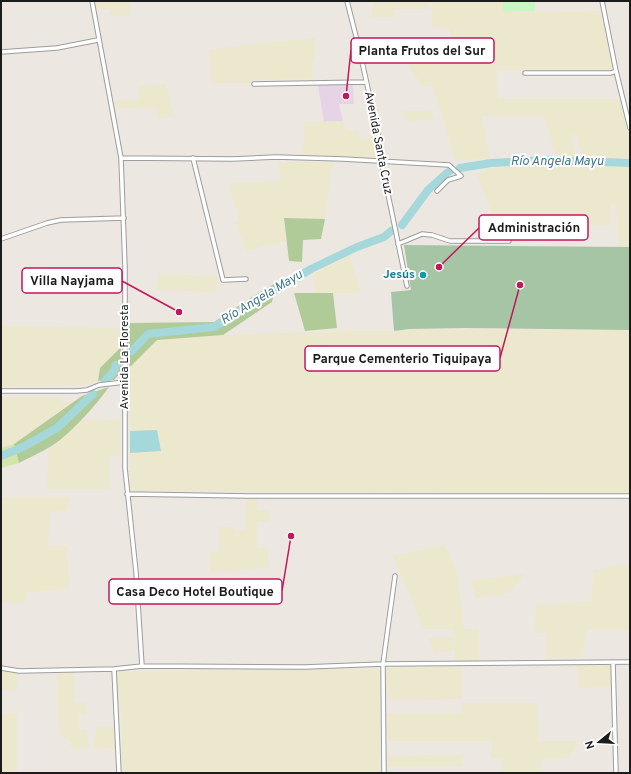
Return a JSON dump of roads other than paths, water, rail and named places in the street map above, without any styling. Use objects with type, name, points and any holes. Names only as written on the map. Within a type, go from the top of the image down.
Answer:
[{"type":"street","name":"Avenida La Floresta","points":[[92,1],[120,158],[124,218],[125,468],[136,572],[142,666]]},
{"type":"street","name":"Avenida Santa Cruz","points":[[347,1],[380,143],[383,170],[407,286]]},
{"type":"street","points":[[602,1],[616,71],[630,128]]},
{"type":"street","points":[[1,52],[57,48],[98,40]]},
{"type":"street","points":[[525,73],[611,73],[616,71]]},
{"type":"street","points":[[254,84],[366,82]]},
{"type":"street","points":[[120,158],[276,157],[450,165],[461,176],[448,180],[437,191]]},
{"type":"street","points":[[193,158],[223,280],[246,279]]},
{"type":"street","points":[[1,239],[47,223],[61,220],[124,218]]},
{"type":"street","points":[[398,244],[422,234],[432,235],[450,241],[508,241]]},
{"type":"street","points":[[1,391],[76,391],[87,390],[99,385],[125,382]]},
{"type":"street","points":[[127,494],[248,496],[630,496]]},
{"type":"street","points":[[384,773],[383,664],[395,576]]},
{"type":"street","points":[[613,662],[616,773]]},
{"type":"street","points":[[1,668],[20,671],[142,666],[305,667],[383,664],[630,662]]},
{"type":"street","points":[[114,668],[119,773]]},
{"type":"water","points":[[157,430],[161,451],[130,453],[130,431]]},
{"type":"waterway","name":"Río Angela Mayu","points":[[460,168],[491,163],[549,160],[630,163]]},
{"type":"waterway","name":"Río Angela Mayu","points":[[402,225],[428,190],[450,171]]},
{"type":"waterway","name":"Río Angela Mayu","points":[[132,351],[148,334],[214,327],[311,269],[357,247],[384,237],[391,231]]},
{"type":"waterway","name":"Río Angela Mayu","points":[[105,381],[114,371],[116,365]]},
{"type":"waterway","name":"Río Angela Mayu","points":[[1,456],[23,447],[57,428],[93,394]]},
{"type":"place","name":"Planta Frutos del Sur","points":[[346,96]]},
{"type":"place","name":"Administración","points":[[439,267]]},
{"type":"place","name":"Jesús","points":[[423,275]]},
{"type":"place","name":"Parque Cementerio Tiquipaya","points":[[520,285]]},
{"type":"place","name":"Villa Nayjama","points":[[179,312]]},
{"type":"place","name":"Casa Deco Hotel Boutique","points":[[291,536]]}]
